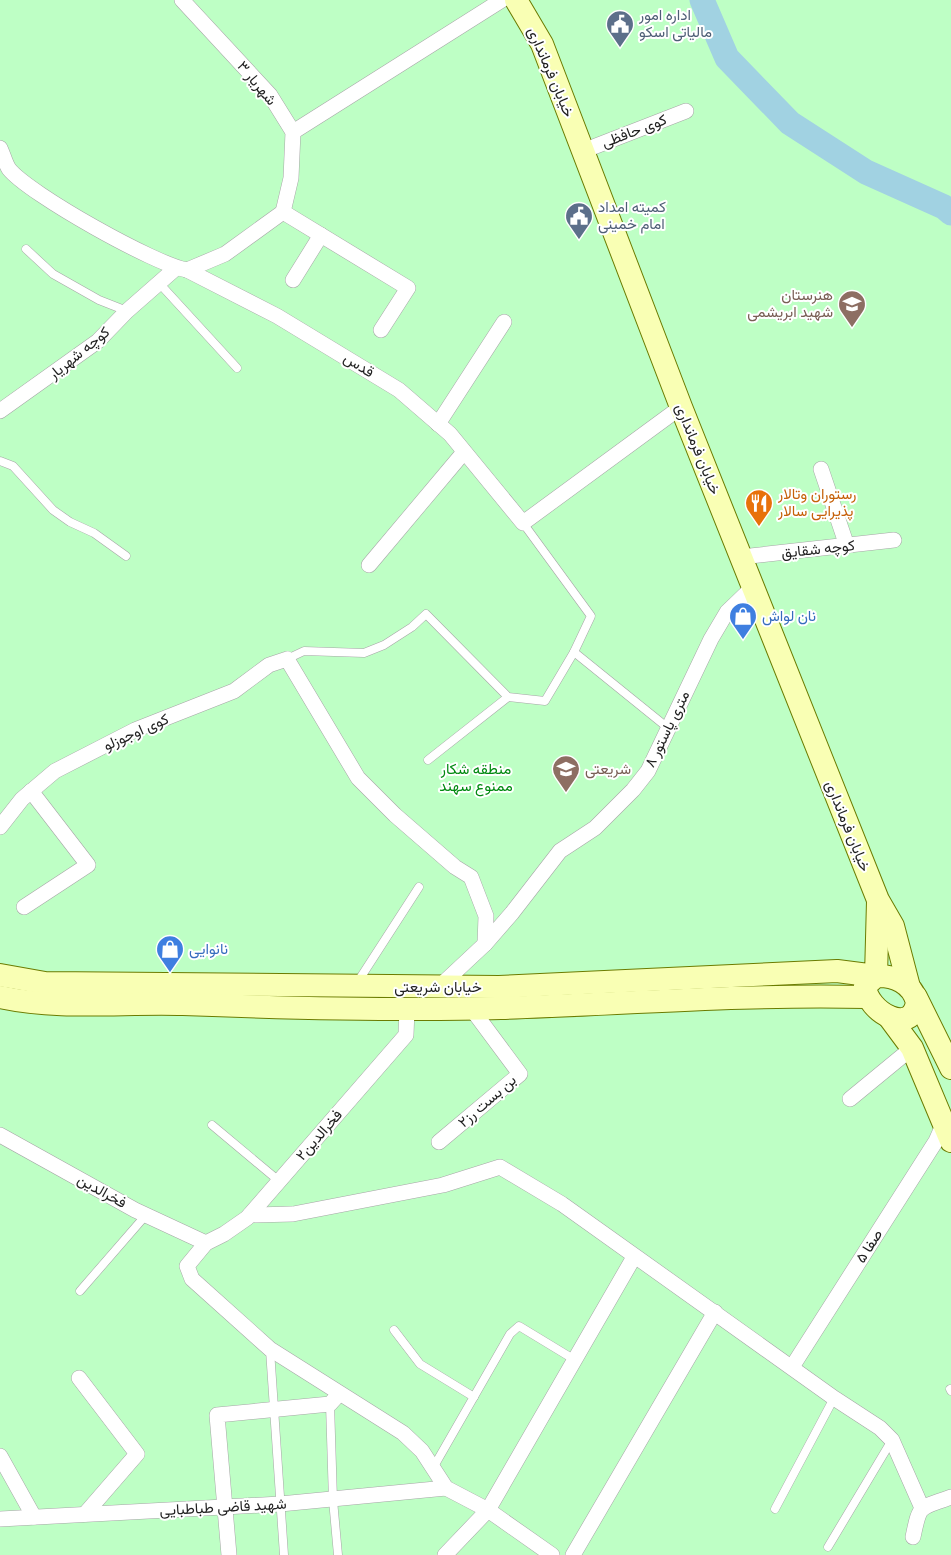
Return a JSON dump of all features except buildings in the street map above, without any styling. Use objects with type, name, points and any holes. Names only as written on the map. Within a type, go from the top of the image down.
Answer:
[{"type":"main road","name":"خیابان فرمانداری","points":[[516,0],[542,44],[681,407],[878,900],[893,926],[912,992]]},
{"type":"main road","name":"خیابان فرمانداری","points":[[876,976],[878,900]]},
{"type":"main road","name":"خیابان شریعتی","points":[[0,975],[45,983],[407,1010],[471,1008],[789,984],[837,971],[876,976]]},
{"type":"main road","points":[[947,1132],[912,1048],[890,1017],[872,1004],[867,997],[865,986],[876,976],[891,976],[912,992],[951,1068]]},
{"type":"main road","name":"خیابان شریعتی","points":[[0,997],[55,1004],[140,1003],[354,986],[499,987],[789,984],[867,997]]},
{"type":"main road","points":[[890,1017],[897,1019],[908,1016],[916,1006],[912,992]]},
{"type":"street","name":"شهریار ۳","points":[[182,0],[270,95],[293,132]]},
{"type":"street","points":[[381,330],[408,288],[283,212],[291,178],[293,132],[502,0]]},
{"type":"street","name":"کوی حافظی","points":[[583,151],[686,111]]},
{"type":"street","name":"قدس","points":[[0,148],[9,168],[43,198],[277,316],[399,390],[438,424],[523,523]]},
{"type":"street","name":"کوچه شهریار","points":[[0,411],[98,342],[127,311],[159,283],[181,269],[225,254],[283,212]]},
{"type":"street","points":[[293,280],[321,235]]},
{"type":"street","points":[[438,424],[504,322]]},
{"type":"street","points":[[523,523],[681,407]]},
{"type":"street","points":[[369,565],[464,452]]},
{"type":"street","points":[[821,469],[847,546]]},
{"type":"street","name":"کوچه شقایق","points":[[741,557],[894,540]]},
{"type":"street","name":"۸ متری پاستور","points":[[439,987],[485,944],[512,913],[560,851],[595,828],[633,790],[648,771],[711,639],[727,612],[753,587]]},
{"type":"street","points":[[287,658],[358,778],[395,815],[455,867],[471,877],[486,916],[485,944]]},
{"type":"street","name":"کوی اوجوزلو","points":[[0,827],[22,799],[55,771],[136,730],[234,691],[269,665],[287,658]]},
{"type":"street","points":[[24,907],[88,865],[31,791]]},
{"type":"street","name":"بن بست رز۲","points":[[439,1142],[520,1074],[471,1008]]},
{"type":"street","name":"فخرالدین۲","points":[[206,1242],[224,1234],[250,1215],[406,1035],[407,1010]]},
{"type":"street","points":[[850,1100],[912,1048]]},
{"type":"street","name":"صفا ۵","points":[[792,1367],[936,1141],[947,1132]]},
{"type":"street","name":"فخرالدین","points":[[0,1135],[146,1215],[206,1242]]},
{"type":"street","points":[[250,1215],[293,1214],[443,1185],[500,1167],[562,1204],[834,1398],[880,1428],[892,1440],[922,1508]]},
{"type":"street","points":[[206,1242],[188,1266],[192,1279],[270,1349],[335,1399],[403,1433],[422,1451],[446,1488],[488,1510],[552,1555]]},
{"type":"street","points":[[445,1555],[488,1510],[634,1257]]},
{"type":"street","points":[[574,1555],[715,1312]]},
{"type":"street","points":[[79,1378],[137,1454],[86,1514]]},
{"type":"street","points":[[229,1555],[217,1415],[273,1409],[335,1399]]},
{"type":"street","points":[[0,1456],[34,1517]]},
{"type":"street","name":"شهید قاضی طباطبایی","points":[[0,1519],[280,1504],[446,1488]]},
{"type":"street","points":[[913,1537],[918,1512],[922,1508],[951,1497]]},
{"type":"lane","points":[[26,248],[53,274],[99,300],[127,311]]},
{"type":"lane","points":[[159,283],[237,368]]},
{"type":"lane","points":[[0,461],[13,466],[53,510],[70,522],[94,533],[126,556]]},
{"type":"lane","points":[[287,658],[304,651],[364,653],[384,645],[412,627],[426,614],[508,697],[545,701],[574,652],[591,616],[523,523]]},
{"type":"lane","points":[[574,652],[668,728]]},
{"type":"lane","points":[[428,760],[508,697]]},
{"type":"lane","points":[[354,986],[419,887]]},
{"type":"lane","points":[[212,1125],[279,1181]]},
{"type":"lane","points":[[80,1291],[146,1215]]},
{"type":"lane","points":[[433,1468],[510,1334],[519,1326],[575,1360]]},
{"type":"lane","points":[[394,1330],[420,1364],[474,1397]]},
{"type":"lane","points":[[270,1349],[284,1555]]},
{"type":"lane","points":[[775,1509],[834,1398]]},
{"type":"lane","points":[[335,1399],[333,1500],[338,1555]]},
{"type":"lane","points":[[828,1546],[892,1440]]},
{"type":"green space","name":"منطقه شکار ممنوع سهند","points":[[0,0],[951,0],[951,1555],[0,1555]]},
{"type":"waterway","points":[[702,0],[727,58],[790,123],[866,172],[944,207],[951,213]]},
{"type":"place","name":"اداره امور مالیاتی اسکو","points":[[620,48]]},
{"type":"place","name":"کمیته امداد امام خمینی","points":[[579,240]]},
{"type":"place","name":"هنرستان شهید ابریشمی","points":[[852,328]]},
{"type":"place","name":"رستوران وتالار پذیرایی سالار","points":[[759,527]]},
{"type":"place","name":"نان لواش","points":[[743,640]]},
{"type":"place","name":"شریعتی","points":[[566,793]]},
{"type":"place","name":"نانوایی","points":[[170,973]]}]
